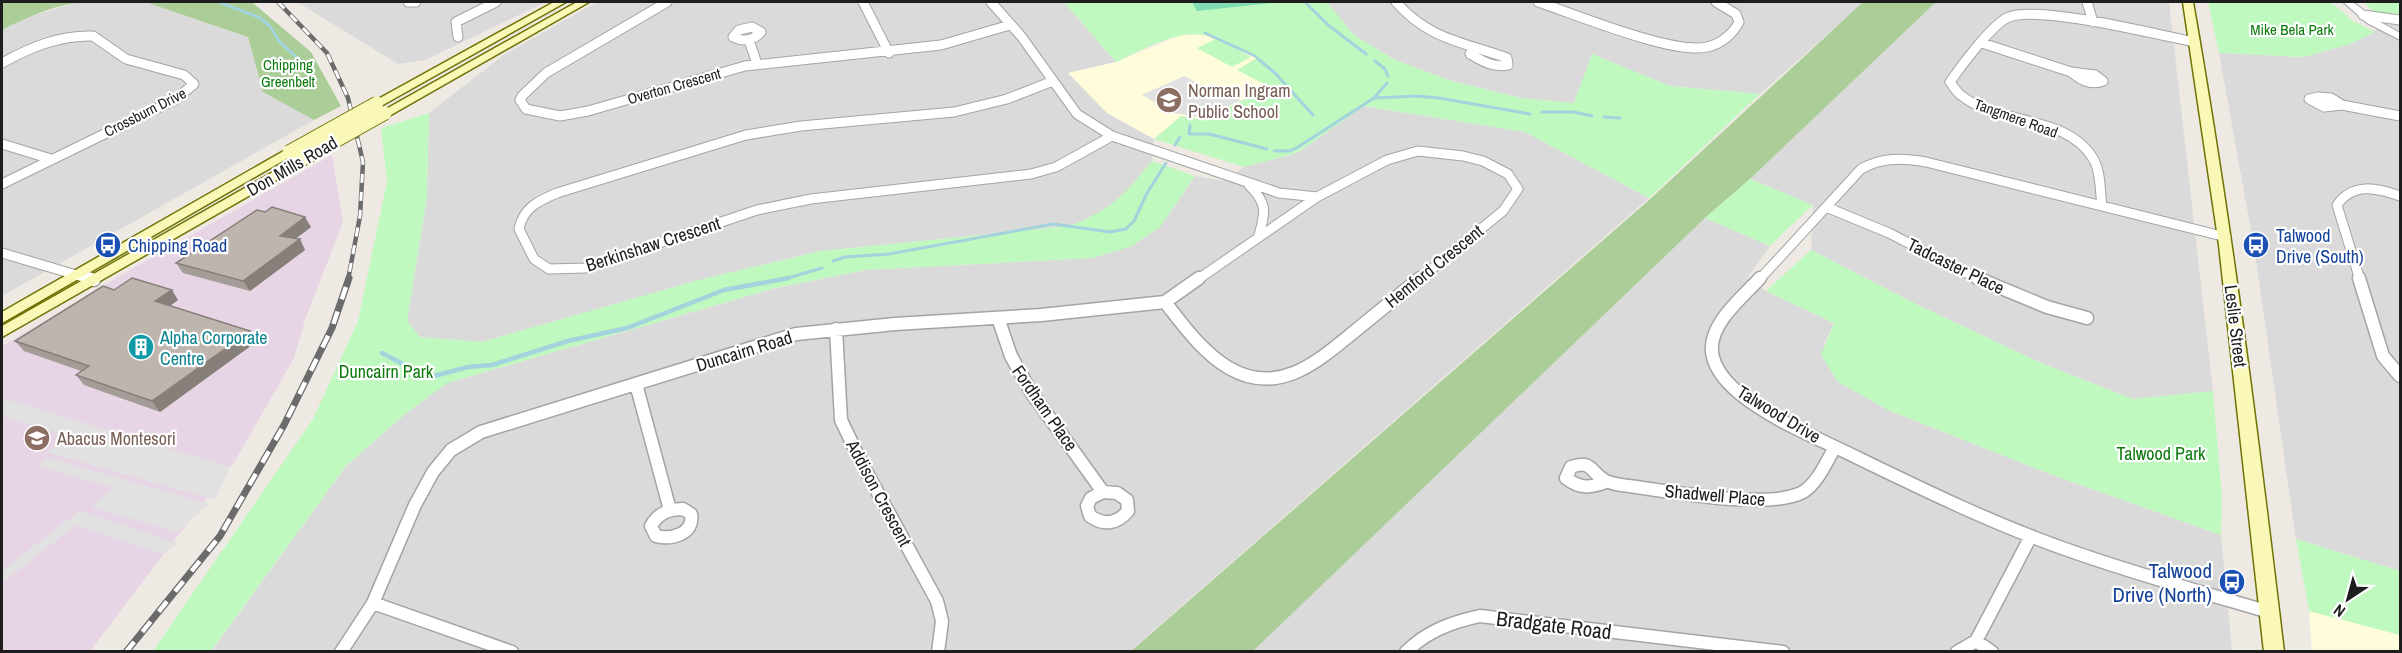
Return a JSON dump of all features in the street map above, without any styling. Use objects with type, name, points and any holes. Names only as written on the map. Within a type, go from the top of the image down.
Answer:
[{"type":"main road","name":"Don Mills Road","points":[[2,318],[293,158],[561,2]]},
{"type":"main road","name":"Don Mills Road","points":[[381,108],[584,2]]},
{"type":"main road","name":"Leslie Street","points":[[2188,2],[2226,237],[2263,538],[2274,651]]},
{"type":"main road","name":"Don Mills Road","points":[[2,332],[94,280],[293,158]]},
{"type":"street","points":[[408,2],[416,2]]},
{"type":"street","points":[[458,37],[456,22],[496,2]]},
{"type":"street","name":"Overton Crescent","points":[[667,2],[546,73],[522,96],[520,100],[526,109],[560,116],[588,111],[696,79],[757,64],[889,53],[941,45],[1010,25]]},
{"type":"street","points":[[863,2],[889,53]]},
{"type":"street","points":[[991,2],[1021,36],[1077,114],[1112,136],[1279,193],[1317,197]]},
{"type":"street","points":[[1396,2],[1411,19],[1419,24],[1474,49]]},
{"type":"street","points":[[1538,2],[1658,42],[1701,49],[1716,45],[1737,29],[1739,22],[1736,14],[1716,2]]},
{"type":"street","points":[[2087,2],[2093,22]]},
{"type":"street","points":[[2349,2],[2363,15],[2400,37]]},
{"type":"street","name":"Tangmere Road","points":[[2102,206],[2094,160],[2072,138],[1968,101],[1954,89],[1950,82],[1982,43],[2009,17],[2041,15],[2093,22],[2195,42]]},
{"type":"street","points":[[2363,15],[2400,20]]},
{"type":"street","name":"Crossburn Drive","points":[[2,63],[45,43],[72,37],[93,36],[126,59],[184,75],[194,84],[182,95],[2,184]]},
{"type":"street","points":[[749,40],[757,64]]},
{"type":"street","points":[[1982,43],[2072,72]]},
{"type":"street","name":"Berkinshaw Crescent","points":[[1053,81],[1007,99],[954,112],[801,126],[746,135],[545,198],[523,212],[519,229],[534,259],[549,269],[585,268],[757,210],[794,201],[1031,174],[1056,166],[1112,136]]},
{"type":"street","points":[[2342,105],[2400,117]]},
{"type":"street","points":[[2,144],[51,159]]},
{"type":"street","name":"Hemford Crescent","points":[[1165,302],[1211,356],[1225,368],[1236,374],[1256,378],[1277,379],[1291,376],[1314,364],[1503,211],[1518,189],[1508,174],[1483,161],[1452,153],[1418,151],[1387,160],[1376,168],[1317,197]]},
{"type":"street","name":"Talwood Drive","points":[[2226,237],[1926,162],[1899,159],[1869,164],[1722,320],[1711,340],[1711,351],[1714,361],[1736,390],[1767,411],[1954,505],[2099,560],[2269,612]]},
{"type":"street","points":[[1246,183],[1262,198],[1264,217],[1259,235]]},
{"type":"street","points":[[2400,196],[2368,188],[2351,189],[2341,197],[2337,205],[2383,356],[2400,376]]},
{"type":"street","name":"Duncairn Road","points":[[341,651],[373,603],[432,472],[450,450],[481,432],[796,334],[836,329],[1110,309],[1165,302],[1317,197]]},
{"type":"street","name":"Tadcaster Place","points":[[1827,207],[1889,233],[1956,269],[2004,290],[2047,307],[2087,318]]},
{"type":"street","points":[[2,254],[94,280]]},
{"type":"street","name":"Fordham Place","points":[[998,318],[1003,341],[1013,362],[1098,480],[1103,492]]},
{"type":"street","name":"Addison Crescent","points":[[836,329],[841,420],[861,462],[937,601],[942,621],[938,651]]},
{"type":"street","points":[[636,384],[670,510]]},
{"type":"street","name":"Shadwell Place","points":[[1606,482],[1746,500],[1781,499],[1805,491],[1822,470],[1835,447]]},
{"type":"street","points":[[1957,651],[1976,641],[2031,536]]},
{"type":"street","points":[[373,603],[512,651]]},
{"type":"street","name":"Bradgate Road","points":[[1406,651],[1415,642],[1448,623],[1480,616],[1783,651]]},
{"type":"street","points":[[1976,641],[1992,651]]},
{"type":"shaded area","points":[[78,2],[145,2],[248,37],[263,92],[314,120],[2,296],[2,30],[31,16]]},
{"type":"shaded area","points":[[297,2],[546,2],[425,60],[398,64]]},
{"type":"shaded area","points":[[597,2],[1064,2],[1116,62],[1069,73],[1107,113],[1154,139],[1152,161],[1123,196],[1099,214],[1070,226],[821,251],[699,280],[482,342],[419,337],[407,321],[427,196],[429,113],[505,54]]},
{"type":"shaded area","points":[[1327,2],[1864,2],[1760,94],[1669,86],[1592,54],[1574,103],[1521,98],[1452,81],[1395,60],[1354,35]]},
{"type":"shaded area","points":[[1934,2],[2169,2],[2213,391],[2133,399],[2041,363],[1916,304],[1811,250],[1813,205],[1750,179]]},
{"type":"shaded area","points":[[2390,22],[2400,24],[2400,571],[2296,539],[2254,247],[2219,53],[2304,57],[2350,44]]},
{"type":"shaded area","name":"Norman Ingram Public School","points":[[1206,34],[1258,58],[1238,69],[1271,86],[1202,120],[1181,116],[1154,139],[1107,113],[1068,73],[1116,62],[1180,35]]},
{"type":"shaded area","points":[[1184,76],[1205,87],[1212,84],[1241,100],[1204,118],[1174,113],[1142,95]]},
{"type":"shaded area","points":[[1363,106],[1525,132],[1649,198],[1130,651],[211,652],[346,466],[404,415],[447,383],[776,288],[865,270],[1093,258],[1160,227],[1195,176],[1223,181],[1244,167],[1297,153]]},
{"type":"shaded area","points":[[332,155],[343,222],[306,317],[294,358],[235,461],[90,651],[2,651],[2,346]]},
{"type":"shaded area","points":[[1705,218],[1770,246],[1747,278],[1766,291],[1834,323],[1824,344],[1888,410],[2047,473],[2221,535],[2232,651],[1251,652]]},
{"type":"shaded area","points":[[2,398],[230,467],[215,500],[47,452],[67,437],[2,416]]},
{"type":"shaded area","points":[[48,458],[209,504],[177,532],[91,507],[114,488],[37,466]]},
{"type":"shaded area","points":[[79,511],[177,543],[164,554],[76,525],[2,583],[2,571]]},
{"type":"shaded area","points":[[2309,611],[2400,635],[2400,651],[2312,651]]},
{"type":"green space","points":[[2,2],[88,2],[54,8],[2,30]]},
{"type":"green space","name":"Chipping Greenbelt","points":[[145,2],[252,2],[311,52],[341,106],[314,120],[263,92],[248,37]]},
{"type":"green space","points":[[1064,2],[1327,2],[1354,35],[1395,60],[1452,81],[1521,98],[1574,103],[1592,54],[1670,86],[1760,94],[1649,198],[1525,132],[1364,106],[1297,153],[1244,167],[1154,139],[1181,116],[1202,120],[1270,87],[1237,70],[1257,58],[1229,45],[1251,57],[1232,67],[1197,48],[1216,39],[1191,34],[1165,40],[1116,62]]},
{"type":"green space","points":[[1192,2],[1272,2],[1273,3],[1197,11]]},
{"type":"green space","points":[[1863,2],[1936,2],[1750,179],[1705,218],[1253,651],[1130,652],[1648,201]]},
{"type":"green space","name":"Mike Bela Park","points":[[2208,2],[2331,2],[2353,21],[2375,32],[2350,44],[2304,57],[2219,53]]},
{"type":"green space","points":[[2364,2],[2400,2],[2400,16],[2374,12]]},
{"type":"green space","name":"Duncairn Park","points":[[429,113],[427,196],[407,321],[420,337],[482,342],[699,280],[821,251],[1070,226],[1097,213],[1116,200],[1152,161],[1195,176],[1160,227],[1132,246],[1093,258],[865,270],[775,288],[447,383],[404,415],[346,466],[211,651],[153,651],[313,419],[358,321],[387,182],[381,128]]},
{"type":"green space","points":[[1750,179],[1813,205],[1770,246],[1705,218]]},
{"type":"green space","name":"Talwood Park","points":[[1811,250],[1916,304],[2041,363],[2133,399],[2213,391],[2222,497],[2221,535],[2047,473],[1888,410],[1838,382],[1821,355],[1834,323],[1766,291]]},
{"type":"green space","points":[[2296,539],[2400,571],[2400,635],[2309,611]]},
{"type":"building","points":[[272,207],[305,217],[280,236],[300,239],[243,281],[176,263],[257,210],[265,212]]},
{"type":"building","name":"Alpha Corporate Centre","points":[[132,278],[172,290],[155,301],[250,331],[152,401],[76,375],[89,366],[15,341],[103,286],[114,290]]},
{"type":"waterway","points":[[219,2],[260,18],[270,26],[279,41],[309,69]]},
{"type":"waterway","points":[[1305,2],[1328,25],[1366,54]]},
{"type":"waterway","points":[[1205,33],[1255,56]]},
{"type":"waterway","points":[[1257,58],[1275,73],[1313,115]]},
{"type":"waterway","points":[[1375,61],[1385,69],[1388,76]]},
{"type":"waterway","points":[[1374,98],[1387,83]]},
{"type":"waterway","points":[[1374,98],[1416,96],[1439,98],[1530,114]]},
{"type":"waterway","points":[[1274,151],[1290,151],[1298,147],[1374,98]]},
{"type":"waterway","points":[[1542,112],[1573,112],[1592,116]]},
{"type":"waterway","points":[[1604,117],[1620,118]]},
{"type":"waterway","points":[[1190,125],[1189,134],[1209,134],[1267,149]]},
{"type":"waterway","points":[[1175,145],[1180,137]]},
{"type":"waterway","points":[[833,261],[845,257],[889,254],[1053,224],[1110,232],[1126,229],[1134,221],[1147,193],[1166,163]]},
{"type":"waterway","points":[[786,279],[822,268]]},
{"type":"waterway","points":[[420,375],[427,378],[468,367],[492,365],[568,341],[627,328],[724,290],[786,279]]},
{"type":"waterway","points":[[781,280],[786,279]]},
{"type":"waterway","points":[[382,353],[414,370]]},
{"type":"railway","points":[[278,2],[327,53],[348,98],[363,162],[360,216],[348,280]]},
{"type":"railway","points":[[126,652],[220,536],[284,425],[332,328],[349,278]]},
{"type":"place","name":"Norman Ingram Public School","points":[[1169,100]]},
{"type":"place","name":"Chipping Road","points":[[108,245]]},
{"type":"place","name":"Talwood Drive (South)","points":[[2256,245]]},
{"type":"place","name":"Alpha Corporate Centre","points":[[141,347]]},
{"type":"place","name":"Abacus Montesori","points":[[37,438]]},
{"type":"place","name":"Talwood Drive (North)","points":[[2232,582]]}]
